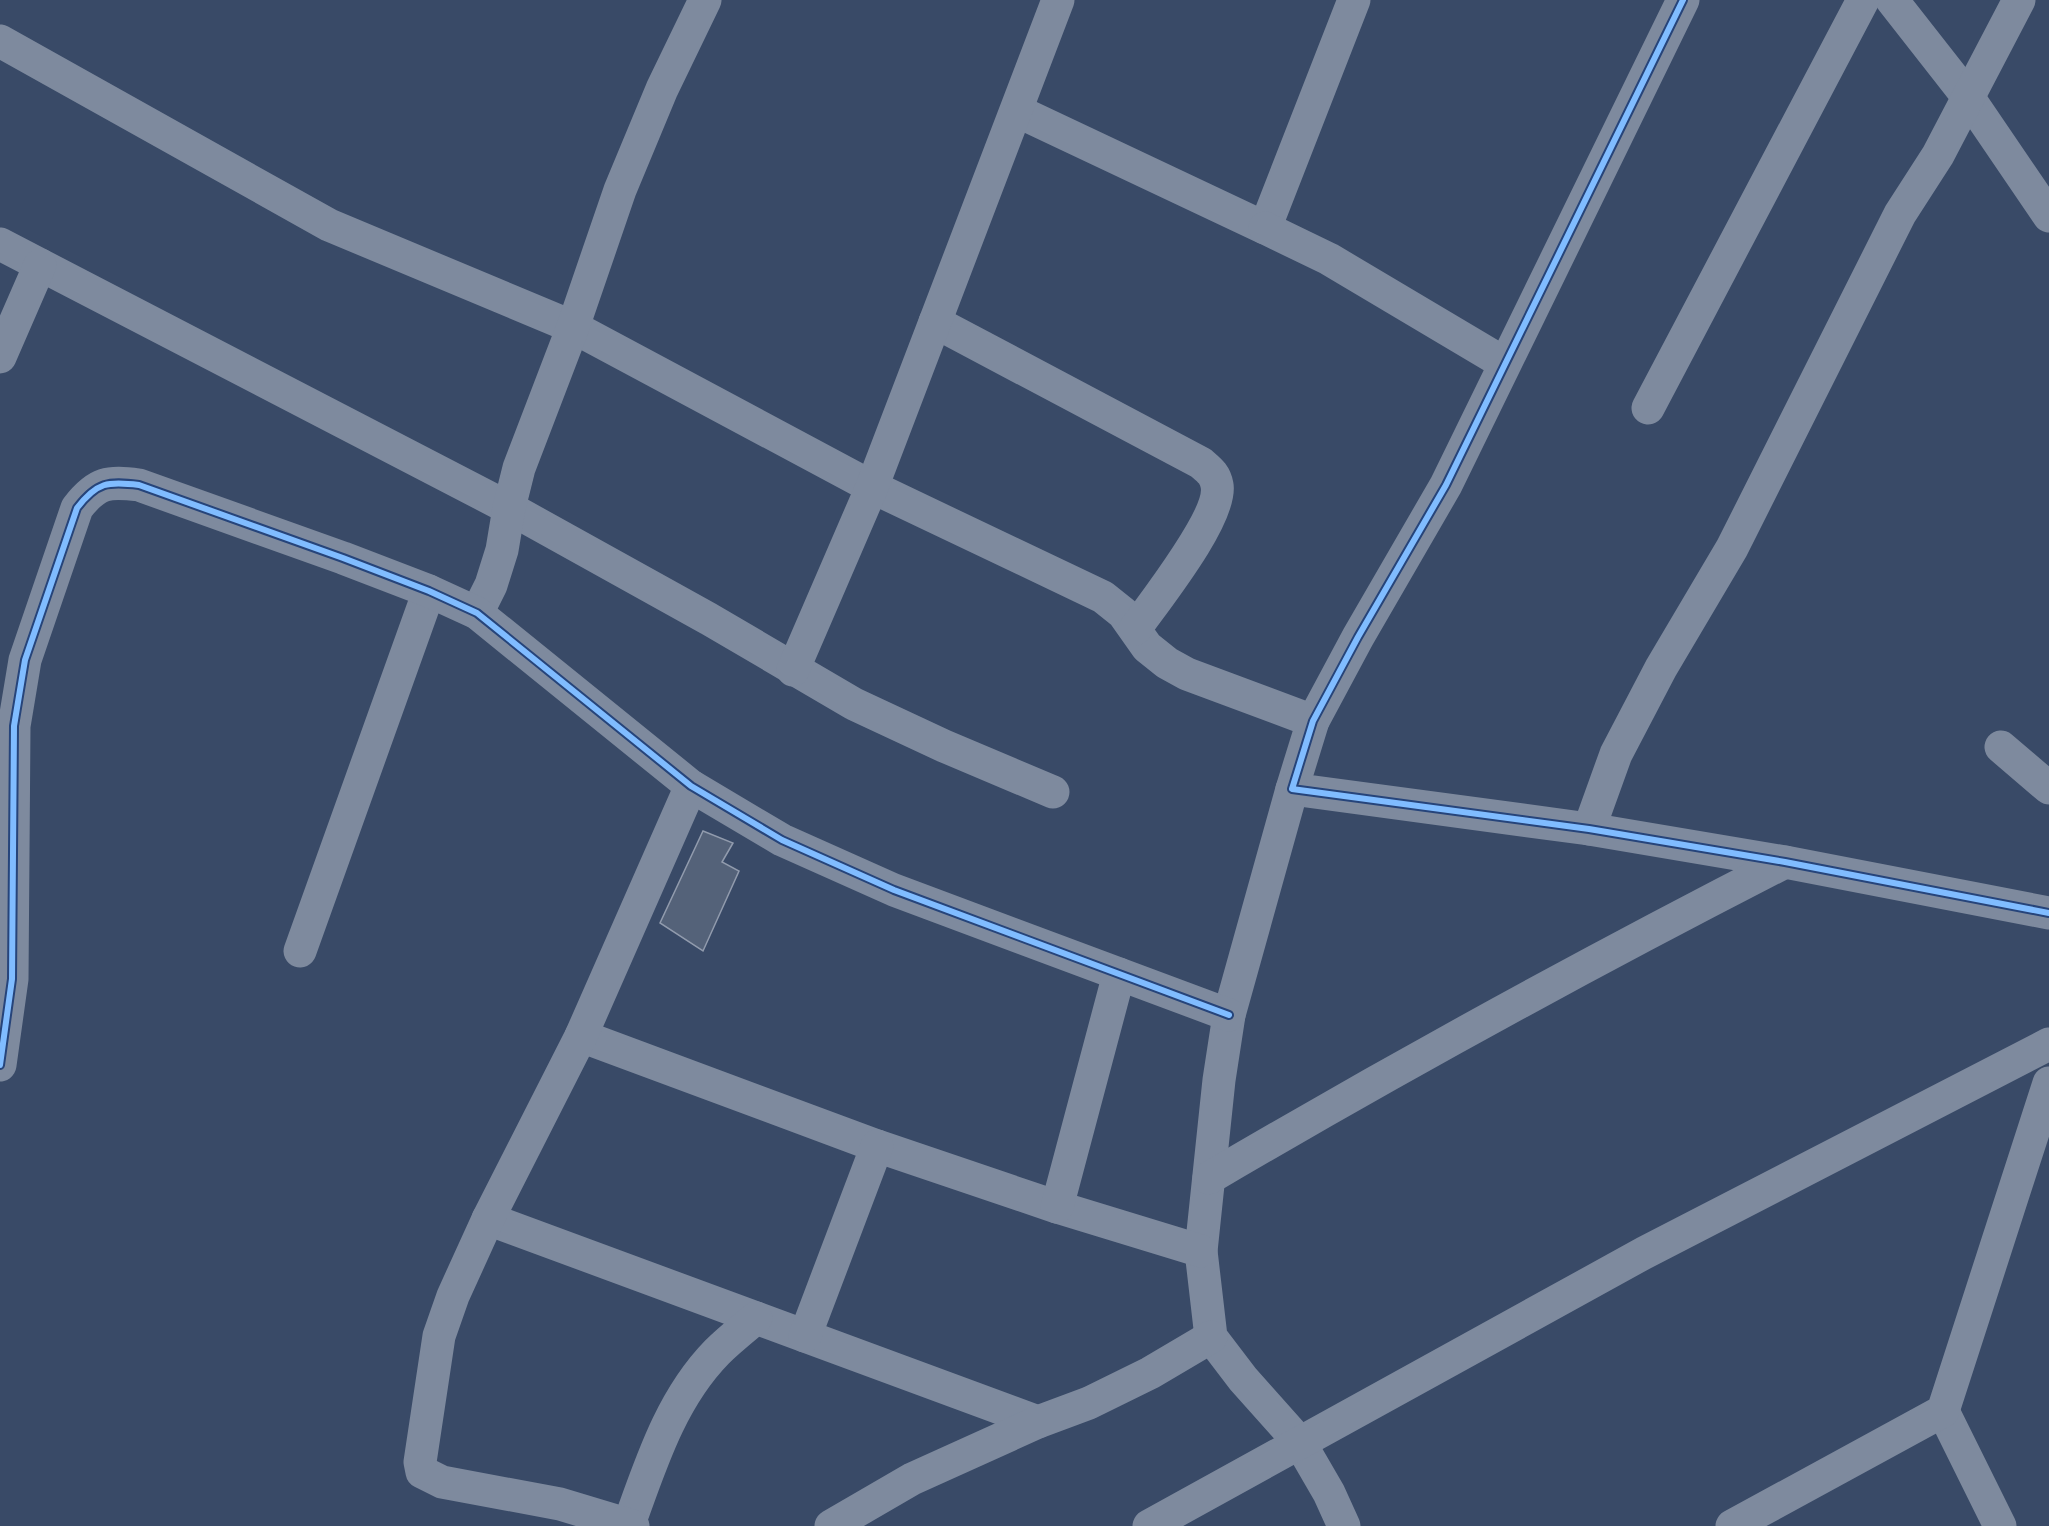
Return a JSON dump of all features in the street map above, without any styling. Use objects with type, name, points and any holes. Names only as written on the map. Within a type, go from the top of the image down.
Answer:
[{"type":"street","points":[[477,613],[491,585],[502,550],[508,508],[519,468],[573,327],[624,180],[662,89],[705,0]]},
{"type":"street","points":[[793,670],[872,487],[1058,0]]},
{"type":"street","points":[[1265,228],[1354,0]]},
{"type":"street","points":[[1344,1526],[1329,1493],[1300,1443],[1243,1379],[1212,1337],[1202,1251],[1219,1080],[1229,1015],[1313,721],[1358,637],[1446,485],[1683,0]]},
{"type":"street","points":[[1648,408],[1863,0]]},
{"type":"street","points":[[1892,0],[1968,97],[2049,216]]},
{"type":"street","points":[[1588,829],[1616,754],[1661,668],[1732,548],[1900,214],[1938,155],[2019,0]]},
{"type":"street","points":[[0,41],[330,225],[573,327],[872,487],[1103,597],[1123,613],[1147,647],[1167,663],[1187,674],[1313,721]]},
{"type":"street","points":[[1017,111],[1329,259],[1504,363]]},
{"type":"street","points":[[0,244],[295,395],[508,508],[709,619],[854,704],[944,746],[1053,792]]},
{"type":"street","points":[[0,357],[40,265]]},
{"type":"street","points":[[935,322],[1201,463],[1213,474],[1217,487],[1215,503],[1203,529],[1135,629]]},
{"type":"street","points":[[0,1065],[12,979],[14,726],[25,660],[77,508],[90,490],[113,482],[139,485],[429,591],[477,613],[691,786],[782,840],[894,890],[1229,1015]]},
{"type":"street","points":[[300,951],[429,591]]},
{"type":"street","points":[[2001,747],[2049,788]]},
{"type":"street","points":[[691,786],[581,1036],[488,1220],[453,1296],[440,1336],[420,1462],[422,1472],[442,1482],[560,1504],[631,1525],[653,1457],[689,1386],[717,1352],[756,1318]]},
{"type":"street","points":[[1292,789],[1588,829],[1785,862],[2049,913]]},
{"type":"street","points":[[1209,1179],[1348,1096],[1618,948],[1785,862]]},
{"type":"street","points":[[1057,1207],[1119,974]]},
{"type":"street","points":[[581,1036],[877,1146],[1057,1207],[1202,1251]]},
{"type":"street","points":[[1149,1526],[1644,1253],[2049,1044]]},
{"type":"street","points":[[1732,1526],[1943,1411],[2049,1083]]},
{"type":"street","points":[[805,1336],[877,1146]]},
{"type":"street","points":[[488,1220],[1038,1422]]},
{"type":"street","points":[[831,1526],[912,1479],[1038,1422],[1089,1403],[1150,1373],[1212,1337]]},
{"type":"street","points":[[1943,1411],[2000,1526]]},
{"type":"building","points":[[703,831],[733,843],[722,862],[739,871],[703,951],[660,923]]},
{"type":"cycle path","points":[[1683,0],[1446,485],[1358,637],[1313,721],[1292,789],[1589,829],[1785,862],[2049,913]]},
{"type":"cycle path","points":[[0,1065],[12,979],[14,726],[25,660],[77,508],[97,488],[119,483],[139,485],[343,558],[429,591],[477,613],[691,786],[782,840],[894,890],[1229,1015]]}]
